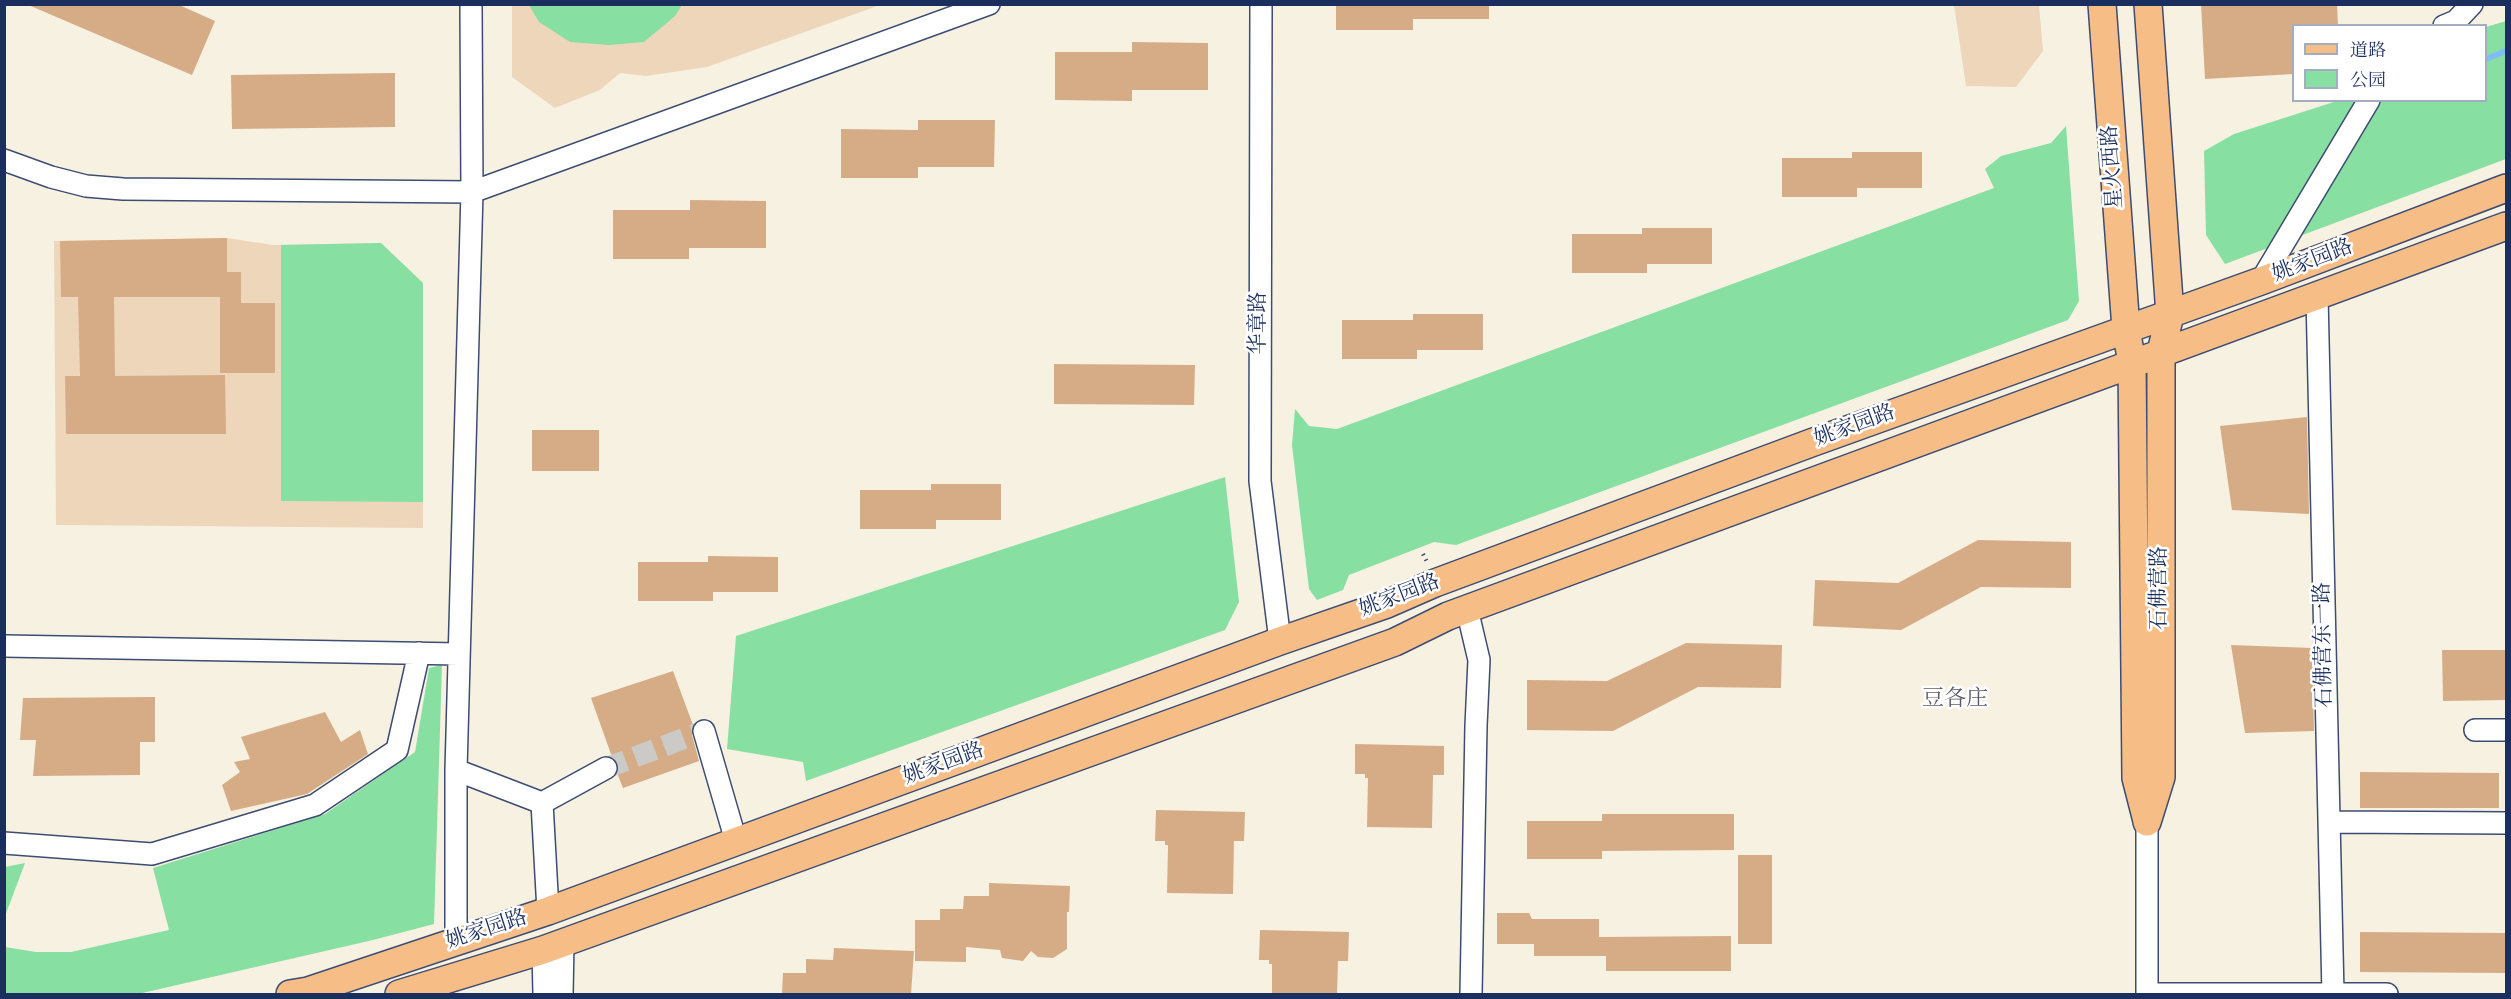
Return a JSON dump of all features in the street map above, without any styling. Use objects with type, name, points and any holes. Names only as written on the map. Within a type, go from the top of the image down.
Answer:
[{"type":"main road","name":"星火西路","points":[[2102,4],[2126,329],[2132,363]]},
{"type":"main road","points":[[2148,4],[2170,315]]},
{"type":"main road","name":"姚家园路","points":[[290,994],[308,991],[548,911],[1280,641],[1387,604],[1446,579],[1810,443],[2170,315],[2506,188]]},
{"type":"main road","name":"姚家园路","points":[[399,994],[553,946],[1395,642],[1467,609],[2506,226]]},
{"type":"main road","name":"石佛营路","points":[[2147,822],[2161,777],[2161,352],[2170,315]]},
{"type":"main road","name":"石佛营路","points":[[2132,363],[2136,778],[2147,822]]},
{"type":"street","points":[[456,941],[456,770],[472,192],[471,4]]},
{"type":"street","points":[[4,160],[51,177],[86,186],[123,189],[472,192],[989,4]]},
{"type":"street","name":"华章路","points":[[1261,4],[1260,481],[1280,641]]},
{"type":"street","points":[[2449,24],[2456,21],[2472,4]]},
{"type":"street","points":[[2262,281],[2368,102]]},
{"type":"street","name":"石佛营东一路","points":[[2317,296],[2333,994]]},
{"type":"street","points":[[1467,609],[1479,660],[1472,994]]},
{"type":"street","points":[[4,646],[459,654]]},
{"type":"street","points":[[4,843],[152,854],[315,805],[397,750],[419,653]]},
{"type":"street","points":[[2475,730],[2506,730]]},
{"type":"street","points":[[704,732],[736,841]]},
{"type":"street","points":[[456,770],[542,803],[606,768]]},
{"type":"street","points":[[542,803],[548,911]]},
{"type":"street","name":"石佛营路","points":[[2147,822],[2147,994]]},
{"type":"street","points":[[2329,822],[2506,823]]},
{"type":"street","points":[[544,994],[553,946]]},
{"type":"street","points":[[553,946],[562,994]]},
{"type":"street","points":[[2147,994],[2387,994]]},
{"type":"shaded area","points":[[512,5],[880,5],[707,67],[646,76],[620,73],[600,90],[555,108],[512,77]]},
{"type":"shaded area","points":[[1954,5],[2039,5],[2043,51],[2016,87],[1966,86]]},
{"type":"shaded area","points":[[227,238],[273,245],[381,243],[423,283],[423,528],[56,525],[54,241]]},
{"type":"green space","points":[[529,5],[682,5],[675,16],[644,42],[609,45],[570,42],[539,22]]},
{"type":"green space","points":[[2506,21],[2506,159],[2225,264],[2206,235],[2204,151],[2234,134],[2334,102],[2487,102],[2487,27]]},
{"type":"green space","points":[[2066,126],[2079,301],[2068,320],[1456,545],[1434,542],[1349,575],[1343,590],[1317,600],[1309,589],[1292,445],[1295,409],[1309,426],[1337,429],[1994,188],[1985,169],[2001,156],[2051,143]]},
{"type":"green space","points":[[381,243],[423,283],[423,502],[281,501],[281,245]]},
{"type":"green space","points":[[1225,477],[1239,602],[1225,630],[806,781],[803,762],[727,749],[736,636]]},
{"type":"green space","points":[[442,665],[434,924],[138,994],[5,994],[5,947],[36,952],[71,952],[169,930],[153,868],[325,814],[415,752],[429,668]]},
{"type":"green space","points":[[25,863],[5,916],[5,867]]},
{"type":"building","points":[[26,4],[177,4],[215,21],[192,75]]},
{"type":"building","points":[[1336,4],[1489,4],[1489,19],[1413,19],[1413,30],[1336,30]]},
{"type":"building","points":[[2201,4],[2337,4],[2338,24],[2292,24],[2292,74],[2205,79]]},
{"type":"building","points":[[1132,42],[1208,43],[1208,90],[1132,90],[1132,101],[1055,100],[1055,52],[1132,52]]},
{"type":"building","points":[[395,73],[395,127],[232,129],[231,75]]},
{"type":"building","points":[[918,120],[995,120],[994,167],[918,167],[918,178],[841,178],[841,129],[918,130]]},
{"type":"building","points":[[1852,152],[1922,152],[1922,188],[1857,188],[1857,197],[1782,197],[1782,158],[1852,158]]},
{"type":"building","points":[[690,200],[766,201],[766,248],[689,248],[689,259],[613,259],[613,210],[690,210]]},
{"type":"building","points":[[1642,228],[1712,228],[1712,264],[1647,264],[1647,273],[1572,273],[1572,234],[1642,234]]},
{"type":"building","points":[[227,238],[227,272],[241,272],[241,303],[275,303],[275,373],[220,373],[220,297],[114,297],[115,376],[225,375],[226,434],[66,434],[65,376],[80,376],[78,297],[61,297],[60,241]]},
{"type":"building","points":[[1413,314],[1483,314],[1483,350],[1417,350],[1417,359],[1342,359],[1342,320],[1413,320]]},
{"type":"building","points":[[1054,364],[1195,365],[1194,405],[1054,404]]},
{"type":"building","points":[[2307,417],[2309,514],[2232,510],[2220,426]]},
{"type":"building","points":[[532,430],[599,430],[599,471],[532,471]]},
{"type":"building","points":[[931,484],[1001,484],[1001,520],[936,520],[936,529],[860,529],[860,490],[931,490]]},
{"type":"building","points":[[1978,540],[2071,542],[2071,588],[1981,587],[1901,630],[1813,626],[1815,580],[1898,583]]},
{"type":"building","points":[[708,556],[778,557],[778,592],[713,592],[713,601],[638,601],[638,562],[708,562]]},
{"type":"building","points":[[1686,643],[1782,645],[1781,688],[1698,687],[1613,731],[1527,730],[1527,680],[1607,681]]},
{"type":"building","points":[[2231,645],[2312,648],[2314,731],[2245,733]]},
{"type":"building","points":[[2442,650],[2506,650],[2506,700],[2443,701]]},
{"type":"building","points":[[673,671],[693,725],[692,735],[699,761],[623,788],[617,773],[617,762],[612,757],[591,698]]},
{"type":"building","points":[[155,697],[155,742],[140,742],[140,775],[33,776],[36,740],[20,740],[23,698]]},
{"type":"building","points":[[325,712],[341,742],[360,730],[368,754],[307,794],[231,811],[222,785],[240,772],[234,762],[250,759],[241,737]]},
{"type":"building","points":[[1355,744],[1444,746],[1444,775],[1433,775],[1432,828],[1367,827],[1368,778],[1365,778],[1365,774],[1355,774]]},
{"type":"building","points":[[2360,772],[2499,773],[2499,808],[2360,808]]},
{"type":"building","points":[[1156,810],[1245,812],[1244,841],[1234,841],[1233,894],[1167,893],[1168,845],[1165,845],[1165,841],[1155,841]]},
{"type":"building","points":[[1602,814],[1734,814],[1734,850],[1602,851],[1602,859],[1527,859],[1527,821],[1602,821]]},
{"type":"building","points":[[1738,855],[1772,855],[1772,944],[1738,944]]},
{"type":"building","points":[[989,883],[1070,886],[1067,949],[1053,958],[1038,957],[1031,951],[1023,961],[1002,958],[1000,950],[966,947],[966,962],[915,961],[915,920],[940,920],[940,909],[963,909],[964,896],[989,896]]},
{"type":"building","points":[[1497,913],[1529,913],[1532,919],[1599,919],[1599,937],[1731,936],[1731,971],[1606,971],[1606,956],[1534,956],[1534,944],[1497,944]]},
{"type":"building","points":[[1260,930],[1349,932],[1348,961],[1338,961],[1337,994],[1272,994],[1272,964],[1269,964],[1269,960],[1259,960]]},
{"type":"building","points":[[2360,932],[2506,933],[2506,973],[2360,972]]},
{"type":"building","points":[[834,948],[914,951],[911,994],[782,994],[783,973],[806,973],[806,959],[833,960]]},
{"type":"waterway","points":[[2487,59],[2506,51]]},
{"type":"tunnel","points":[[606,768],[704,731]]},
{"type":"district","name":"豆各庄","points":[[1955,700]]}]
